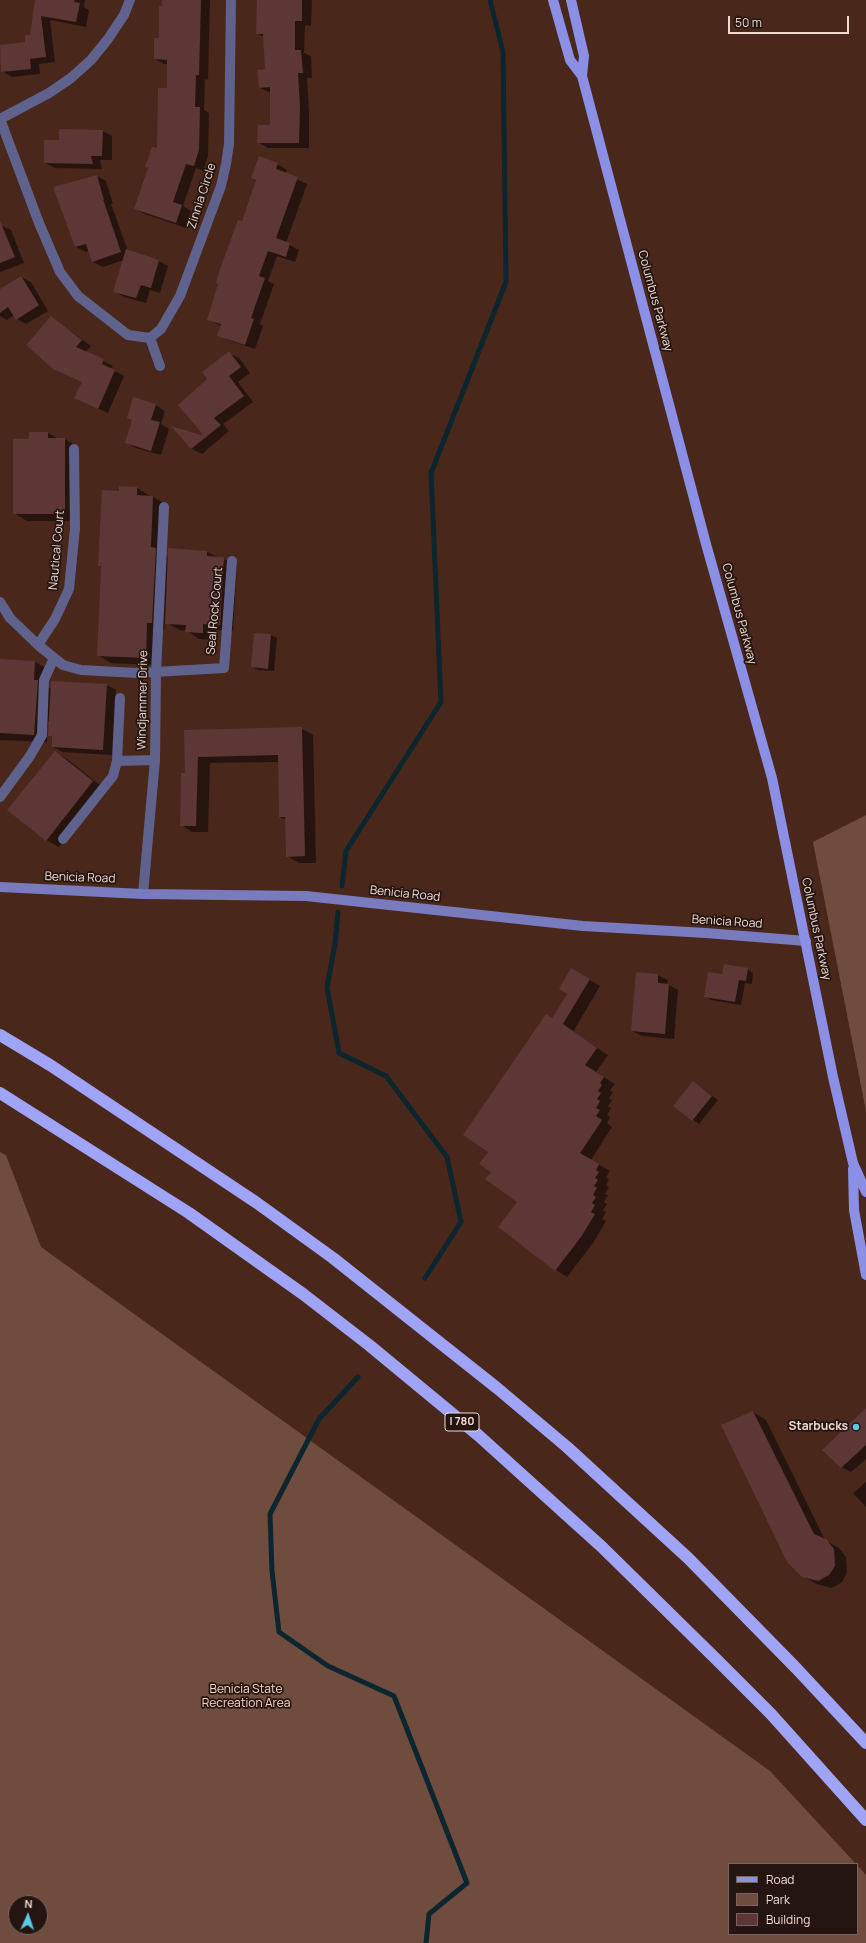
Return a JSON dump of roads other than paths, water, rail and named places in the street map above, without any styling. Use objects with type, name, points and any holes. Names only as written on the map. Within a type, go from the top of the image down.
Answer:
[{"type":"highway","points":[[0,1035],[56,1069],[257,1203],[333,1258],[497,1388],[567,1447],[688,1558],[791,1662],[866,1743]]},
{"type":"highway","name":"I 780","points":[[0,1094],[189,1213],[303,1294],[369,1345],[478,1435],[602,1548],[716,1659],[771,1714],[866,1820]]},
{"type":"main road","name":"Columbus Parkway","points":[[553,0],[570,60],[582,76]]},
{"type":"main road","name":"Columbus Parkway","points":[[571,0],[584,56],[582,76],[712,565],[772,778],[833,1077],[853,1163],[866,1192]]},
{"type":"main road","name":"Benicia Road","points":[[0,886],[144,894],[306,896],[583,926],[806,941]]},
{"type":"main road","name":"Columbus Parkway","points":[[853,1163],[854,1210],[866,1275]]},
{"type":"street","points":[[130,0],[124,15],[108,39],[91,60],[71,78],[49,93],[0,119],[39,223],[60,272],[78,296],[128,335],[150,338],[160,366]]},
{"type":"street","name":"Zinnia Circle","points":[[150,338],[161,329],[180,296],[221,186],[229,144],[231,0]]},
{"type":"street","name":"Nautical Court","points":[[38,645],[55,620],[69,589],[75,528],[74,449]]},
{"type":"street","name":"Windjammer Drive","points":[[144,894],[155,760],[156,672],[164,507]]},
{"type":"street","name":"Seal Rock Court","points":[[156,672],[224,668],[232,561]]},
{"type":"street","points":[[0,602],[10,618],[38,645],[64,665],[82,670],[137,674],[156,672]]},
{"type":"street","points":[[0,797],[30,756],[42,735],[44,680],[54,658]]},
{"type":"street","points":[[63,839],[113,776],[117,761],[120,698]]},
{"type":"street","points":[[117,761],[155,760]]},
{"type":"waterway","points":[[342,886],[346,851],[441,702],[431,473],[506,282],[503,52],[490,0]]},
{"type":"waterway","points":[[338,912],[335,944],[327,987],[339,1053],[386,1076],[447,1157],[461,1222],[425,1278]]},
{"type":"waterway","points":[[358,1377],[319,1419],[270,1514],[272,1571],[279,1632],[328,1666],[394,1696],[467,1883],[429,1914],[426,1943]]},
{"type":"place","name":"Starbucks","points":[[856,1427]]},
{"type":"park label","name":"Benicia State Recreation Area","points":[[246,1697]]}]
